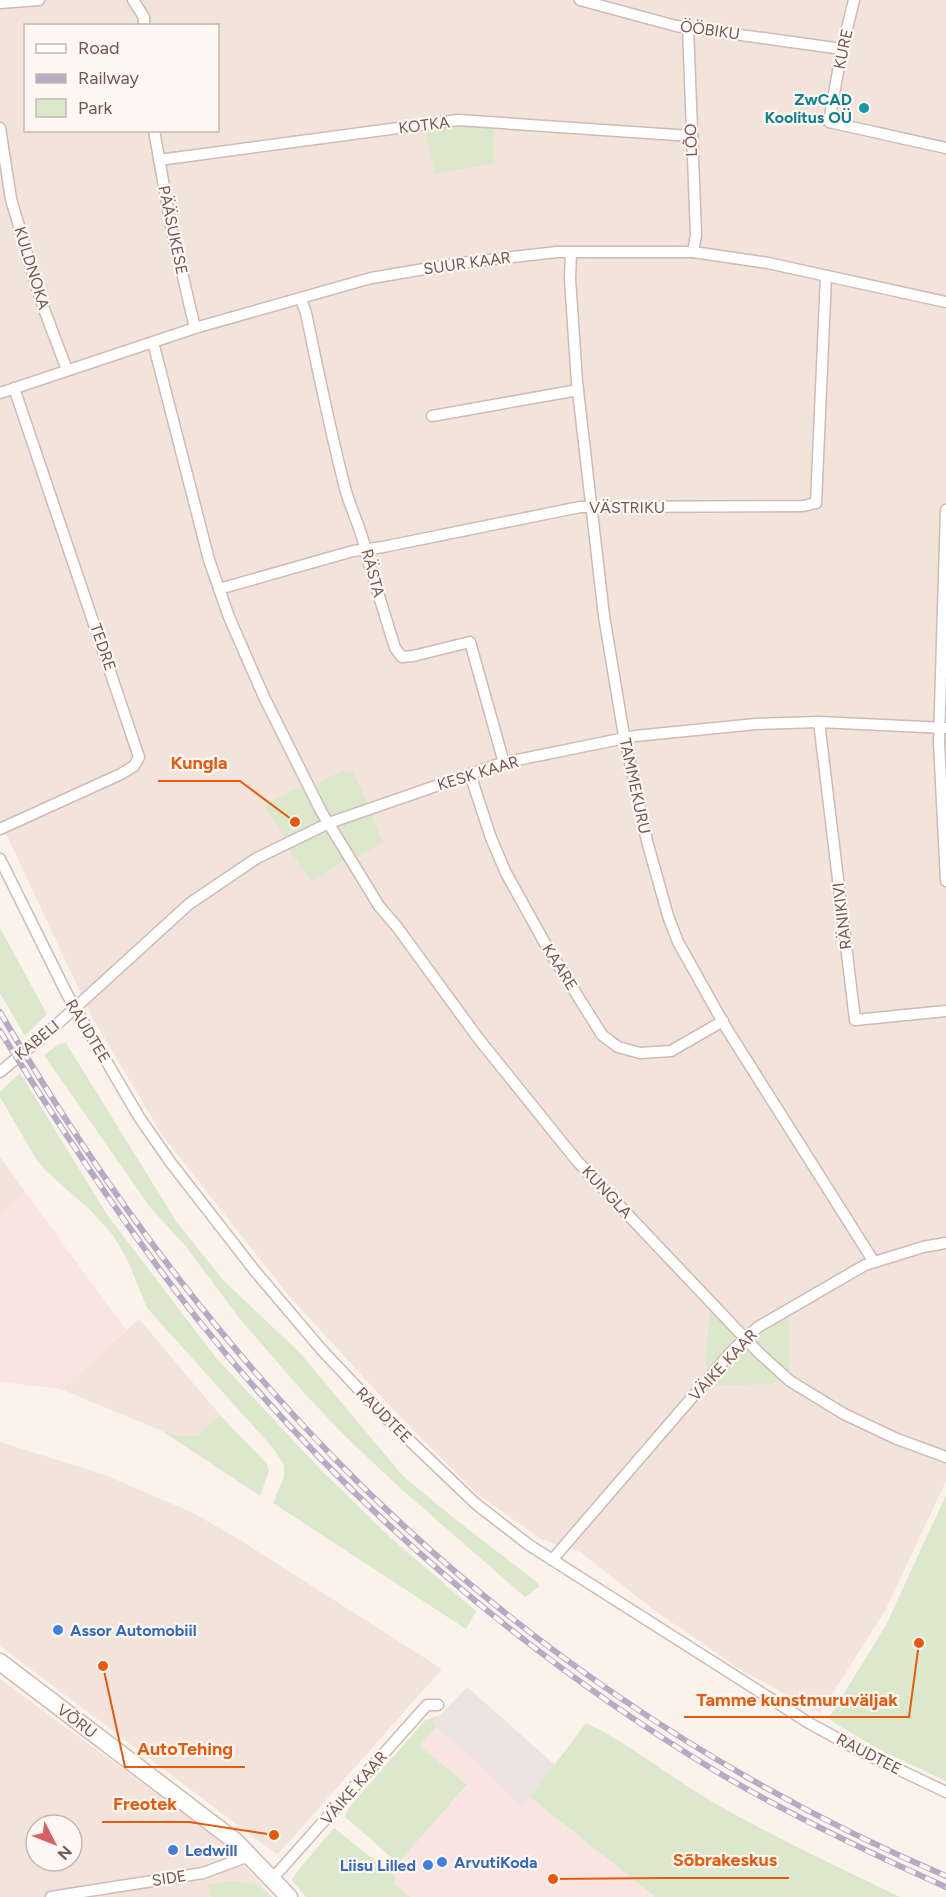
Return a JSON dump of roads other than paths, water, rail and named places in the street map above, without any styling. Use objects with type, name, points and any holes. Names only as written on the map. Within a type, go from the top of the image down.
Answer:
[{"type":"main road","name":"VÕRU","points":[[0,1662],[235,1841],[289,1897]]},
{"type":"street","points":[[0,3],[39,0]]},
{"type":"street","points":[[133,0],[144,17],[144,24]]},
{"type":"street","name":"ÖÖBIKU","points":[[580,0],[688,27],[842,49]]},
{"type":"street","name":"KURE","points":[[854,0],[842,49],[829,122],[946,148]]},
{"type":"street","name":"LÕO","points":[[688,27],[696,235],[693,252]]},
{"type":"street","name":"KOTKA","points":[[159,160],[458,120],[691,136]]},
{"type":"street","name":"KULDNOKA","points":[[0,128],[11,199],[41,301],[67,370]]},
{"type":"street","name":"PÄÄSUKESE","points":[[154,132],[171,226],[195,328]]},
{"type":"street","name":"SUUR KAAR","points":[[0,393],[195,328],[371,278],[460,263],[571,252],[693,252],[768,263],[946,302]]},
{"type":"street","name":"TAMMEKURU","points":[[571,252],[570,279],[578,390],[604,616],[625,738],[647,841],[668,916],[678,942],[723,1021],[874,1262]]},
{"type":"street","name":"VÄSTRIKU","points":[[219,589],[352,551],[580,507],[803,506],[816,503],[826,276]]},
{"type":"street","name":"RÄSTA","points":[[301,299],[351,512],[366,550],[395,648],[402,657],[470,642],[504,763]]},
{"type":"street","name":"KUNGLA","points":[[153,342],[209,560],[229,617],[264,697],[321,811],[379,906],[493,1057],[577,1161],[745,1339],[790,1381],[844,1414],[897,1439],[946,1457]]},
{"type":"street","name":"TEDRE","points":[[0,829],[121,774],[134,766],[139,757],[14,388]]},
{"type":"street","points":[[432,416],[578,390]]},
{"type":"street","points":[[946,510],[943,727],[946,881]]},
{"type":"street","name":"KESK KAAR","points":[[75,1007],[189,904],[257,858],[329,823],[504,763],[625,738],[756,724],[819,722],[943,727]]},
{"type":"street","name":"RÄNIKIVI","points":[[819,722],[855,1020],[946,1011]]},
{"type":"street","name":"KAARE","points":[[471,774],[491,838],[506,873],[547,947],[602,1035],[618,1047],[640,1053],[671,1050],[723,1021]]},
{"type":"street","name":"RAUDTEE","points":[[0,859],[75,1007],[140,1117],[171,1163],[255,1271],[314,1341],[447,1479],[508,1530],[552,1560],[809,1723],[864,1753],[946,1792]]},
{"type":"street","name":"KABELI","points":[[0,1072],[75,1007]]},
{"type":"street","name":"VÄIKE KAAR","points":[[552,1560],[732,1352],[758,1327],[865,1265],[923,1247],[946,1243]]},
{"type":"street","name":"VÄIKE KAAR","points":[[273,1878],[427,1705],[438,1705]]},
{"type":"street","name":"SIDE","points":[[51,1897],[202,1873],[249,1856]]},
{"type":"railway","points":[[0,1012],[36,1072],[112,1188],[195,1300],[285,1406],[333,1457],[400,1522],[470,1584],[543,1642],[619,1697],[697,1748],[778,1795],[946,1876]]},
{"type":"railway","points":[[0,1031],[94,1176],[143,1247],[195,1316],[251,1384],[311,1449],[439,1570],[577,1679],[724,1776],[778,1806],[946,1887]]},
{"type":"place","name":"ZwCAD Koolitus OÜ","points":[[864,108]]},
{"type":"place","name":"Kungla","points":[[295,822]]},
{"type":"place","name":"Assor Automobiil","points":[[58,1630]]},
{"type":"place","name":"Tamme kunstmuruväljak","points":[[919,1643]]},
{"type":"place","name":"AutoTehing","points":[[103,1666]]},
{"type":"place","name":"Freotek","points":[[274,1835]]},
{"type":"place","name":"Ledwill","points":[[173,1850]]},
{"type":"place","name":"ArvutiKoda","points":[[442,1862]]},
{"type":"place","name":"Liisu Lilled","points":[[428,1865]]},
{"type":"place","name":"Sõbrakeskus","points":[[553,1879]]}]
